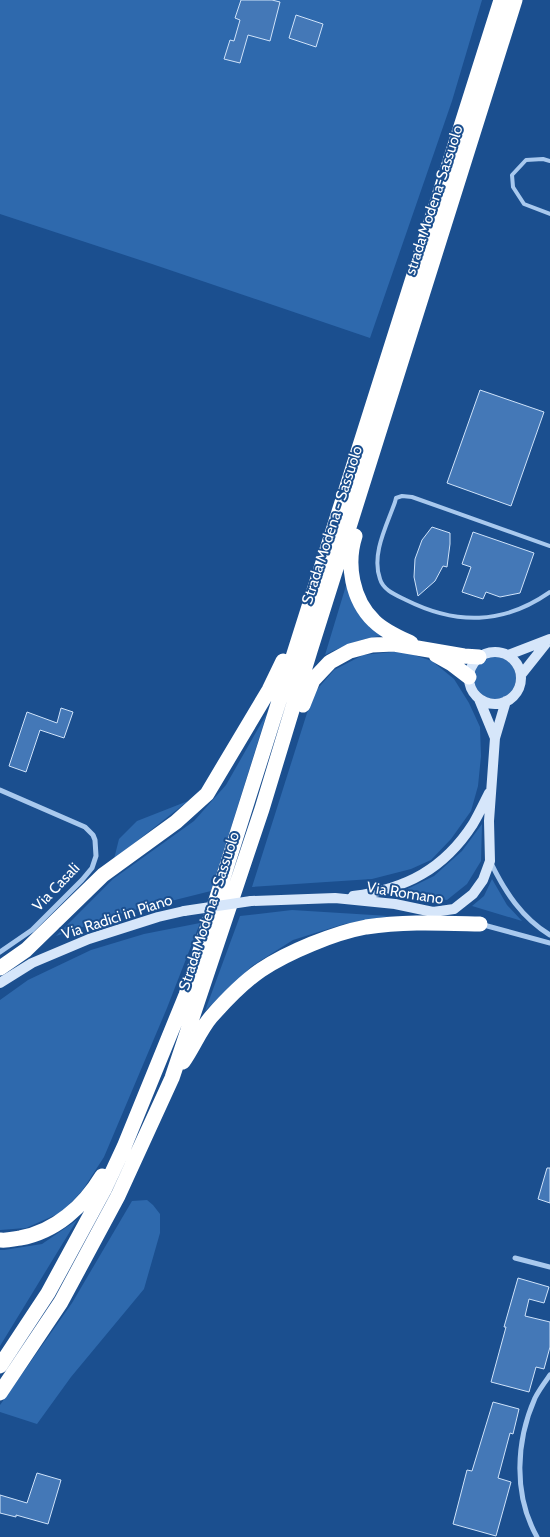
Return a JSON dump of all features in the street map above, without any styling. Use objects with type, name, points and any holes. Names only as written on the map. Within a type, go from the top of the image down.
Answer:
[{"type":"highway","name":"strada Modena-Sassuolo","points":[[379,409],[500,0]]},
{"type":"highway","name":"strada Modena-Sassuolo","points":[[379,409],[515,0]]},
{"type":"highway","name":"Strada Modena - Sassuolo","points":[[0,1393],[61,1302],[118,1196],[172,1078],[262,809],[380,429],[379,409]]},
{"type":"highway","name":"Strada Modena - Sassuolo","points":[[0,1366],[48,1293],[104,1190],[124,1147],[186,995],[312,598],[379,409]]},
{"type":"highway","points":[[380,429],[383,445],[351,549],[351,570],[354,588],[373,620],[388,631],[452,664],[468,677]]},
{"type":"highway","points":[[0,968],[26,950],[103,875],[176,822],[207,794],[269,690],[312,598]]},
{"type":"highway","points":[[262,809],[312,680],[330,662],[350,651],[372,645],[394,644],[479,657]]},
{"type":"highway","points":[[172,1078],[210,1019],[234,993],[261,970],[295,951],[334,936],[365,927],[397,924],[480,924]]},
{"type":"highway","points":[[0,1240],[32,1236],[62,1221],[83,1203],[95,1188],[106,1169],[124,1147]]},
{"type":"street","points":[[508,655],[549,640]]},
{"type":"street","points":[[521,675],[549,640]]},
{"type":"street","points":[[493,651],[508,655],[519,667],[521,683],[518,690],[513,697],[506,701],[493,704],[480,699],[473,693],[468,677],[473,662],[486,653],[493,651]]},
{"type":"street","points":[[480,699],[495,738]]},
{"type":"street","points":[[433,912],[454,909],[473,894],[483,880],[490,861],[490,790],[495,738],[506,701]]},
{"type":"street","name":"Via Casali","points":[[0,790],[85,827],[93,835],[96,856],[92,868],[82,880],[32,930],[0,952]]},
{"type":"street","points":[[335,898],[370,894],[396,887],[422,875],[442,862],[460,842],[474,822],[490,790]]},
{"type":"street","points":[[490,861],[511,898],[528,918],[550,935]]},
{"type":"street","name":"Via Romano","points":[[251,900],[335,898],[395,904],[433,912],[550,943]]},
{"type":"street","name":"Via Radici in Piano","points":[[0,983],[32,963],[89,939],[184,910],[251,900]]},
{"type":"street","points":[[515,1258],[550,1267]]},
{"type":"street","points":[[537,1537],[532,1528],[522,1496],[519,1462],[524,1428],[536,1396],[550,1375]]},
{"type":"lane","points":[[550,161],[543,159],[526,160],[512,175],[513,187],[524,204],[550,214]]},
{"type":"lane","points":[[550,546],[412,497],[402,496],[396,498],[376,560],[379,578],[383,586],[392,593],[414,604],[445,616],[470,619],[488,618],[538,600],[550,592]]},
{"type":"shaded area","points":[[0,0],[482,0],[452,101],[370,338],[0,214]]},
{"type":"shaded area","points":[[348,579],[387,635],[355,642],[325,655]]},
{"type":"shaded area","points":[[402,651],[432,661],[454,679],[469,703],[480,727],[481,756],[478,786],[471,811],[451,839],[431,860],[411,869],[372,879],[252,887],[313,694],[334,670],[363,655]]},
{"type":"shaded area","points":[[495,657],[510,663],[516,678],[510,693],[495,699],[480,693],[474,678],[480,663]]},
{"type":"shaded area","points":[[267,713],[211,891],[123,913],[56,936],[113,879],[194,821],[226,785]]},
{"type":"shaded area","points":[[188,801],[114,859],[119,839],[137,821]]},
{"type":"shaded area","points":[[482,824],[481,861],[467,884],[447,900],[399,893],[434,876],[462,851]]},
{"type":"shaded area","points":[[492,879],[507,905],[522,921],[472,906],[484,896]]},
{"type":"shaded area","points":[[292,910],[389,916],[344,924],[293,940],[252,966],[205,1011],[240,916]]},
{"type":"shaded area","points":[[200,923],[167,1008],[104,1157],[82,1191],[62,1212],[26,1228],[0,1230],[0,1000],[28,980],[91,950],[144,934]]},
{"type":"shaded area","points":[[147,1200],[160,1214],[160,1233],[144,1289],[71,1377],[37,1424],[0,1412],[0,1405],[72,1303],[132,1201]]},
{"type":"shaded area","points":[[77,1220],[0,1346],[0,1250],[42,1244]]},
{"type":"building","points":[[241,0],[272,0],[280,2],[270,41],[248,35],[240,63],[224,59],[230,40],[234,41],[240,20],[235,18]]},
{"type":"building","points":[[296,15],[323,24],[316,47],[289,38]]},
{"type":"building","points":[[480,390],[544,412],[511,506],[447,483]]},
{"type":"building","points":[[432,527],[450,533],[447,567],[443,566],[435,581],[418,596],[414,577],[415,559],[422,540]]},
{"type":"building","points":[[473,532],[534,553],[520,593],[500,597],[486,592],[483,599],[462,592],[471,567],[462,564]]},
{"type":"building","points":[[61,708],[73,712],[64,738],[40,730],[26,772],[9,766],[27,712],[57,723]]},
{"type":"building","points":[[547,1168],[550,1168],[550,1203],[538,1199]]},
{"type":"building","points":[[518,1278],[549,1287],[544,1303],[529,1299],[525,1316],[550,1322],[550,1347],[544,1369],[536,1367],[529,1392],[491,1382]]},
{"type":"building","points":[[493,1402],[519,1409],[513,1434],[510,1433],[498,1478],[511,1482],[496,1536],[453,1524],[467,1470],[472,1471]]},
{"type":"building","points":[[37,1473],[61,1480],[48,1524],[16,1515],[16,1517],[0,1513],[0,1495],[27,1503]]}]
